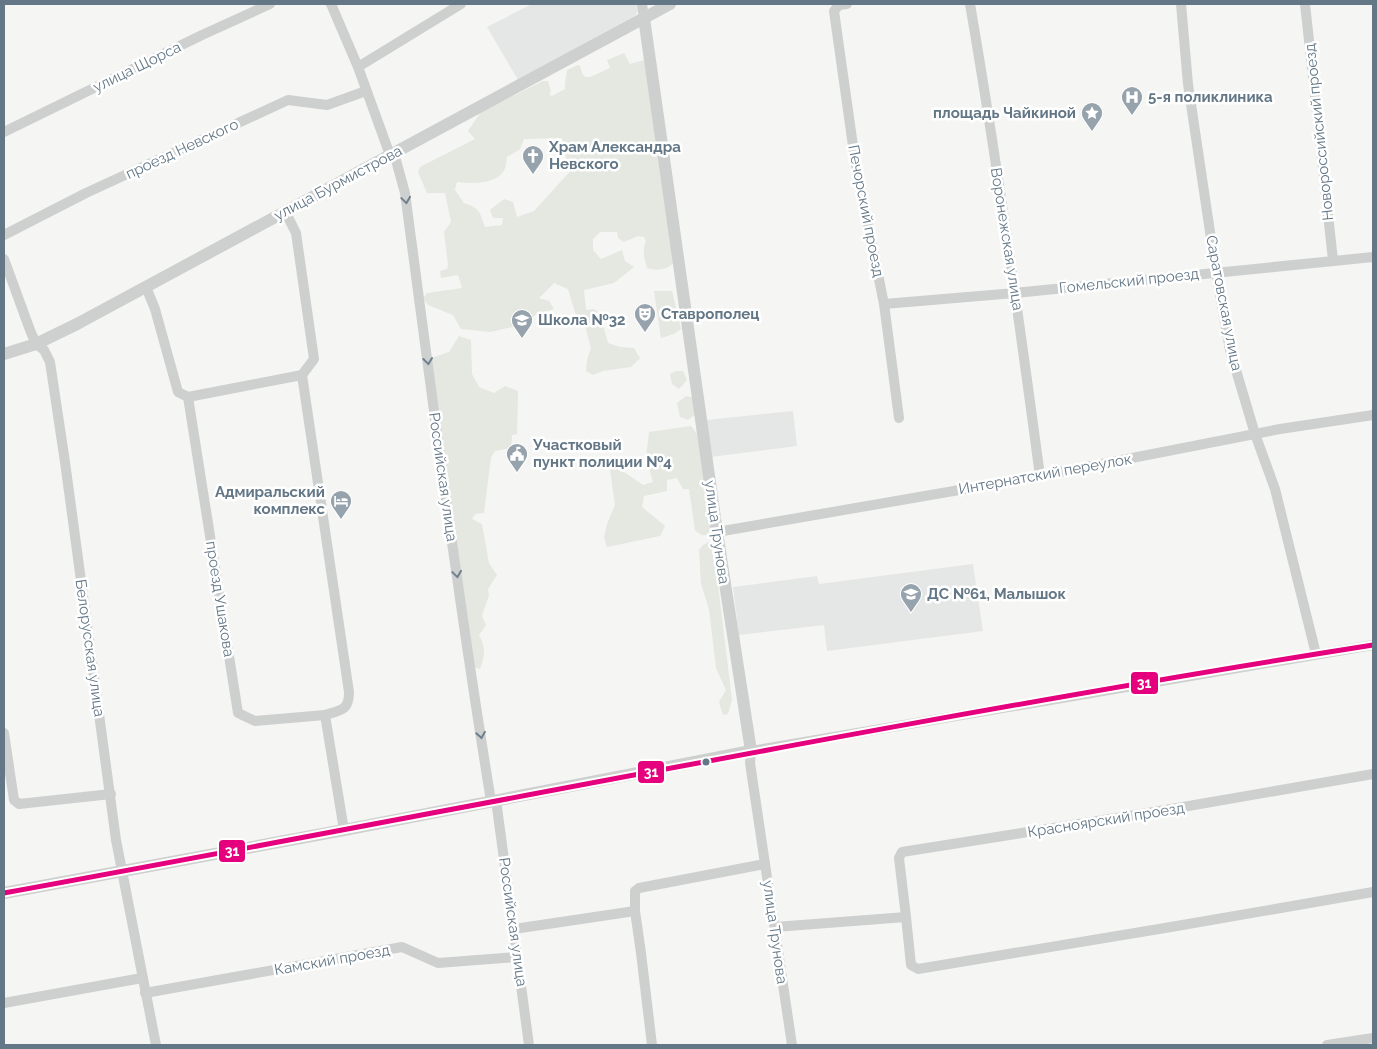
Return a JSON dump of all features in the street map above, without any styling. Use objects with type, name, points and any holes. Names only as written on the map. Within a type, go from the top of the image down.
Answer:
[{"type":"street","name":"улица Щорса","points":[[4,132],[202,35],[270,4]]},
{"type":"street","name":"Российская улица","points":[[331,4],[358,67],[405,193],[476,706],[494,800],[514,929],[528,1045]]},
{"type":"street","points":[[358,67],[461,4]]},
{"type":"street","points":[[642,4],[644,18]]},
{"type":"street","name":"улица Бурмистрова","points":[[4,354],[36,344],[77,324],[670,4]]},
{"type":"street","name":"Печорский проезд","points":[[843,4],[834,11],[855,160],[884,304],[900,418]]},
{"type":"street","name":"Воронежская улица","points":[[970,4],[987,103],[1040,476]]},
{"type":"street","name":"Саратовская улица","points":[[1181,4],[1188,84],[1216,272],[1230,350],[1255,434],[1275,489],[1316,654]]},
{"type":"street","name":"Новороссийский проезд","points":[[1304,4],[1333,260]]},
{"type":"street","name":"улица Трунова","points":[[644,18],[792,1045]]},
{"type":"street","name":"проезд Невского","points":[[4,235],[86,193],[288,100],[327,105],[366,91]]},
{"type":"street","points":[[188,397],[302,375],[314,358],[296,233],[285,211]]},
{"type":"street","name":"Гомельский проезд","points":[[884,304],[1015,293],[1373,257]]},
{"type":"street","name":"Белорусская улица","points":[[4,259],[36,344],[44,350],[50,362],[122,871],[156,1045]]},
{"type":"street","name":"проезд Ушакова","points":[[146,287],[156,309],[178,392],[188,397],[238,713],[255,721],[325,715],[345,709],[349,703],[349,692],[302,375]]},
{"type":"street","name":"Интернатский переулок","points":[[717,532],[1040,476],[1255,434],[1373,415]]},
{"type":"street","points":[[4,892],[344,830],[751,752],[1373,645]]},
{"type":"street","points":[[325,715],[344,830]]},
{"type":"street","points":[[4,733],[14,800],[19,804],[111,794]]},
{"type":"street","name":"Красноярский проезд","points":[[1373,774],[1154,812],[902,852],[899,858],[911,964],[918,969],[1373,892]]},
{"type":"street","points":[[652,1045],[635,911],[635,891],[639,888],[765,864]]},
{"type":"street","points":[[514,929],[635,911]]},
{"type":"street","points":[[775,927],[906,917]]},
{"type":"street","name":"Камский проезд","points":[[145,993],[402,948],[438,963],[518,957]]},
{"type":"street","points":[[4,1003],[142,978]]},
{"type":"street","points":[[1327,1045],[1373,1038]]},
{"type":"shaded area","points":[[532,4],[636,4],[638,10],[636,15],[518,80],[487,27]]},
{"type":"shaded area","points":[[624,53],[630,64],[644,60],[674,262],[669,267],[662,269],[647,268],[644,254],[646,241],[644,237],[638,236],[624,242],[618,238],[617,232],[600,232],[593,239],[593,250],[601,259],[622,250],[625,261],[634,267],[614,283],[584,290],[586,310],[594,309],[600,313],[608,343],[620,347],[634,348],[640,358],[631,367],[603,371],[593,375],[586,371],[591,348],[585,326],[578,322],[568,289],[554,283],[539,298],[549,301],[554,309],[535,315],[525,324],[490,332],[461,329],[453,315],[428,305],[423,298],[427,293],[462,288],[458,275],[441,278],[440,271],[447,269],[448,265],[444,232],[451,222],[445,193],[427,193],[418,172],[420,167],[475,139],[468,131],[481,112],[543,81],[548,81],[551,91],[549,94],[552,96],[565,89],[567,70],[578,65],[585,77],[590,77],[610,68],[607,60]],"holes":[[[562,138],[566,158],[575,166],[534,211],[517,217],[513,202],[504,199],[490,210],[493,218],[503,218],[502,225],[485,227],[479,212],[464,203],[455,190],[457,182],[482,182],[499,176],[505,169],[507,157],[520,149],[524,139]]]},
{"type":"shaded area","points":[[654,291],[672,291],[681,329],[674,334],[661,338]]},
{"type":"shaded area","points":[[459,336],[471,340],[472,374],[479,387],[494,393],[505,386],[518,391],[517,434],[512,435],[511,448],[495,451],[491,457],[484,513],[475,514],[472,519],[482,524],[489,563],[497,575],[488,589],[489,595],[482,616],[486,625],[479,635],[484,652],[480,669],[474,667],[431,358],[449,352]]},
{"type":"shaded area","points":[[676,371],[683,371],[687,380],[679,389],[672,384],[670,374]]},
{"type":"shaded area","points":[[686,396],[695,398],[696,414],[688,420],[680,417],[677,403]]},
{"type":"shaded area","points":[[793,411],[797,446],[711,457],[706,420]]},
{"type":"shaded area","points":[[691,426],[697,434],[712,530],[704,535],[699,534],[695,530],[689,489],[683,489],[677,478],[667,480],[667,491],[644,496],[642,507],[665,526],[660,536],[607,547],[604,537],[615,505],[610,469],[615,466],[643,485],[653,482],[646,458],[649,432]]},
{"type":"shaded area","points":[[709,542],[713,544],[732,700],[728,714],[723,715],[719,702],[726,690],[716,668],[709,609],[701,584],[699,550]]},
{"type":"shaded area","points":[[973,564],[983,631],[827,651],[824,625],[739,635],[733,587],[817,576],[819,584]]},
{"type":"transit line","name":"31","points":[[4,893],[1030,702],[1373,645]]},
{"type":"place","name":"5-я поликлиника","points":[[1132,116]]},
{"type":"place","name":"площадь Чайкиной","points":[[1092,132]]},
{"type":"place","name":"Храм Александра Невского","points":[[533,175]]},
{"type":"place","name":"Ставрополец","points":[[645,333]]},
{"type":"place","name":"Школа №32","points":[[522,339]]},
{"type":"place","name":"Участковый пункт полиции №4","points":[[517,473]]},
{"type":"place","name":"Адмиральский комплекс","points":[[341,520]]},
{"type":"place","name":"ДС №61, Малышок","points":[[911,613]]}]
